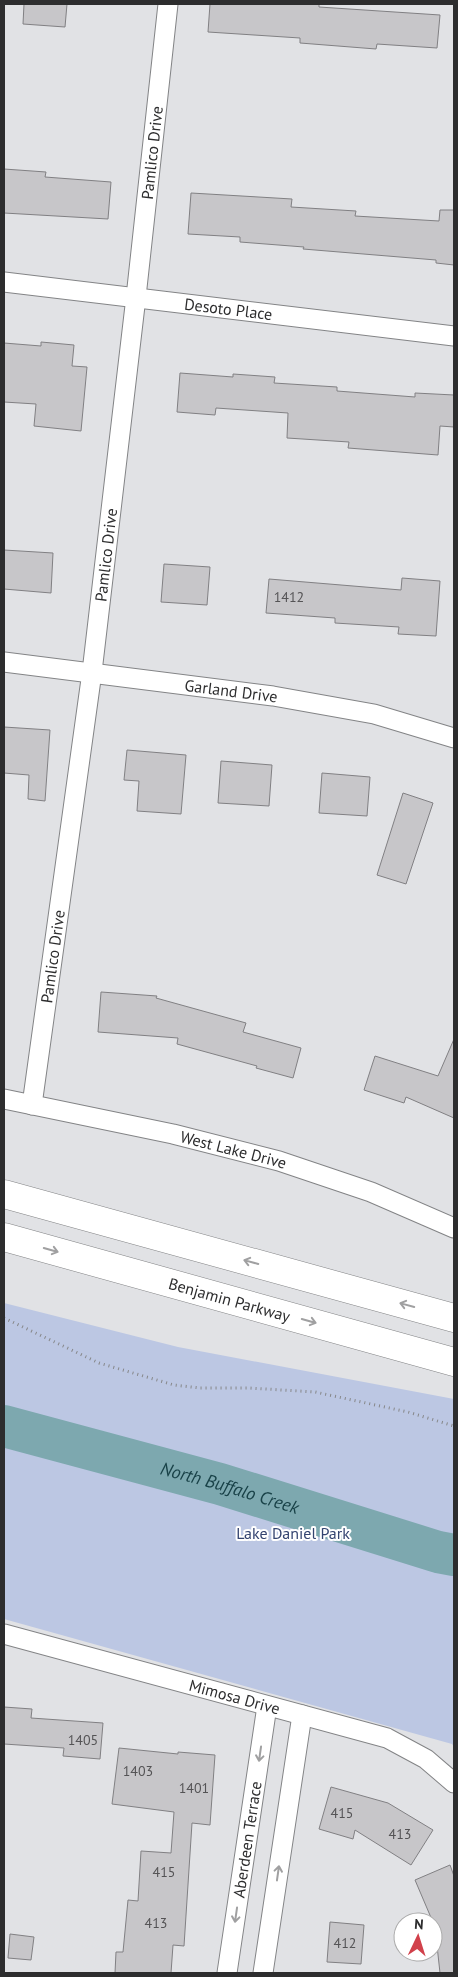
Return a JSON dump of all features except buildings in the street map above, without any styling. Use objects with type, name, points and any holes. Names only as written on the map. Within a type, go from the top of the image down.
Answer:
[{"type":"main road","points":[[4,1194],[454,1318]]},
{"type":"main road","name":"Benjamin Parkway","points":[[4,1237],[454,1362]]},
{"type":"street","name":"Pamlico Drive","points":[[32,1105],[92,672],[168,4]]},
{"type":"street","name":"Desoto Place","points":[[4,282],[454,336]]},
{"type":"street","name":"Garland Drive","points":[[4,662],[273,696],[374,714],[454,738]]},
{"type":"street","name":"West Lake Drive","points":[[4,1099],[173,1134],[279,1161],[371,1192],[454,1228]]},
{"type":"street","name":"Mimosa Drive","points":[[4,1634],[386,1738],[426,1758],[454,1783]]},
{"type":"street","name":"Aberdeen Terrace","points":[[227,1973],[267,1706]]},
{"type":"street","points":[[263,1973],[302,1715]]},
{"type":"path","points":[[4,1318],[99,1364],[174,1385],[200,1388],[249,1388],[315,1392],[408,1412],[454,1426]]},
{"type":"green space","name":"Lake Daniel Park","points":[[4,1303],[178,1347],[454,1399],[454,1747],[452,1744],[4,1619]]},
{"type":"waterway","name":"North Buffalo Creek","points":[[4,1426],[220,1484],[438,1552],[454,1555]]}]
